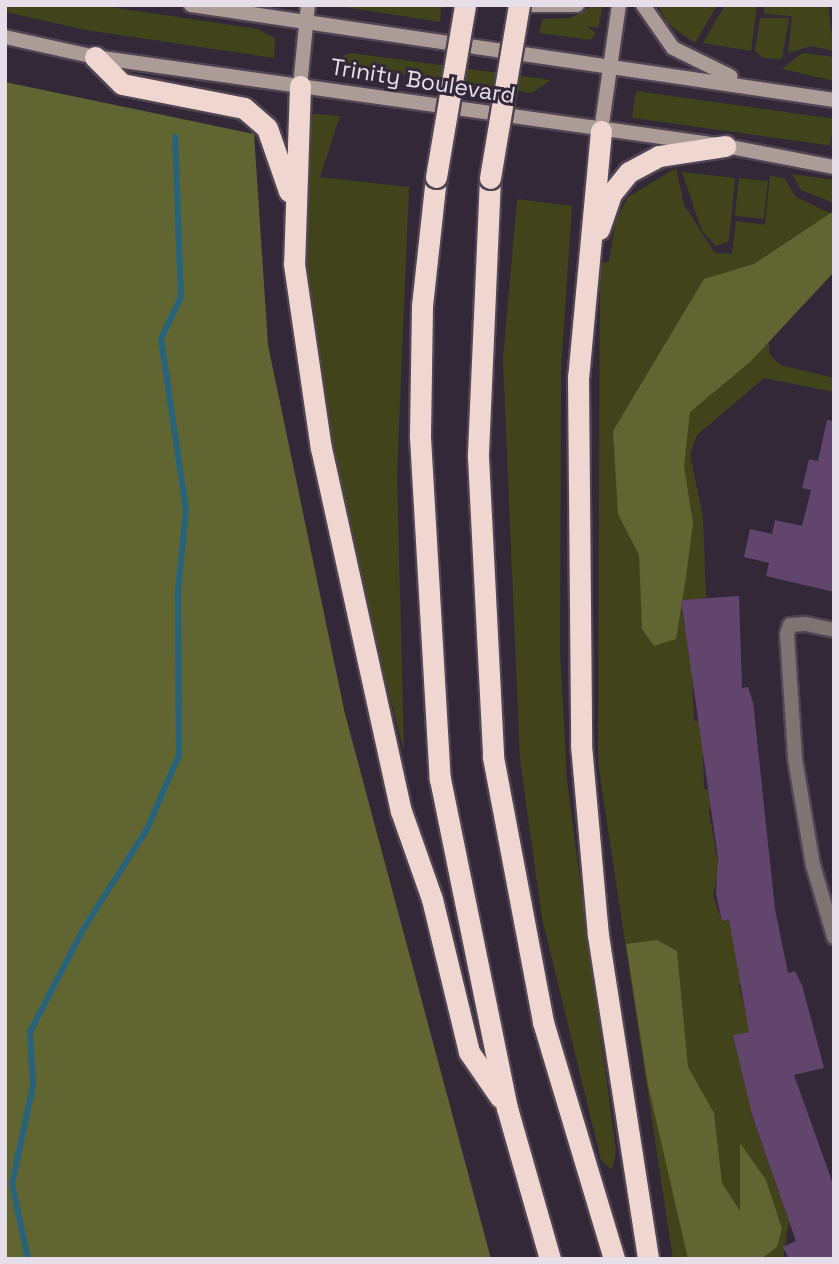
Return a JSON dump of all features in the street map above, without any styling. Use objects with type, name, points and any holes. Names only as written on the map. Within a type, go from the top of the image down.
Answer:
[{"type":"highway","points":[[465,5],[436,177],[422,306],[429,653],[448,839],[507,1108],[550,1259]]},
{"type":"highway","points":[[519,5],[490,178],[478,457],[493,757],[542,1022],[614,1259]]},
{"type":"highway","points":[[95,57],[122,84],[244,108],[267,128],[292,200]]},
{"type":"highway","points":[[300,86],[292,200],[301,324],[321,448],[401,811],[432,899],[469,1052],[507,1108]]},
{"type":"highway","points":[[601,131],[586,279],[575,487],[581,745],[598,935],[648,1259]]},
{"type":"highway","points":[[586,279],[604,211],[624,176],[659,156],[725,146]]},
{"type":"main road","points":[[193,6],[239,5]]},
{"type":"main road","points":[[300,86],[308,5]]},
{"type":"main road","points":[[525,5],[577,5]]},
{"type":"main road","points":[[601,131],[619,5]]},
{"type":"main road","points":[[643,5],[673,48],[757,87]]},
{"type":"main road","name":"Trinity Boulevard","points":[[193,6],[610,62],[834,100]]},
{"type":"main road","name":"Trinity Boulevard","points":[[5,37],[95,57],[601,131],[725,146],[834,167]]},
{"type":"street","points":[[834,630],[797,625],[788,634],[795,759],[813,865],[834,937]]},
{"type":"green space","points":[[5,5],[97,5],[257,29],[275,38],[274,58],[86,30],[5,12]]},
{"type":"green space","points":[[331,5],[441,5],[440,22]]},
{"type":"green space","points":[[595,5],[603,5],[598,28],[586,26],[596,33],[590,40],[539,33],[543,19],[570,18]]},
{"type":"green space","points":[[658,5],[717,5],[695,43],[668,24]]},
{"type":"green space","points":[[725,5],[757,5],[751,51],[703,43]]},
{"type":"green space","points":[[765,5],[828,5],[834,51],[811,46],[788,53],[792,16],[764,14]]},
{"type":"green space","points":[[760,18],[789,18],[782,59],[762,58],[755,50]]},
{"type":"green space","points":[[351,53],[551,80],[532,93],[344,66],[342,56]]},
{"type":"green space","points":[[802,53],[834,57],[834,81],[782,69]]},
{"type":"green space","points":[[5,82],[254,134],[268,345],[345,714],[491,1259],[5,1259]]},
{"type":"green space","points":[[636,91],[834,119],[830,146],[632,118]]},
{"type":"green space","points":[[309,115],[340,116],[320,177],[409,187],[397,473],[404,751],[330,467],[305,271],[304,183]]},
{"type":"green space","points":[[676,168],[684,205],[715,253],[732,254],[736,221],[765,225],[770,176],[784,178],[796,197],[834,215],[767,327],[770,355],[780,365],[834,378],[834,392],[764,378],[697,435],[690,454],[703,517],[706,598],[681,600],[684,626],[690,626],[694,721],[717,719],[703,750],[704,789],[713,789],[709,811],[719,869],[713,895],[722,921],[729,920],[746,983],[739,985],[745,1010],[754,1009],[756,1030],[733,1036],[756,1110],[751,1113],[789,1221],[783,1259],[673,1259],[598,763],[600,263],[609,262],[616,220],[628,197]]},
{"type":"green space","points":[[682,172],[735,178],[729,241],[716,246],[702,231]]},
{"type":"green space","points":[[792,174],[834,180],[834,203],[801,190]]},
{"type":"green space","points":[[739,178],[768,181],[764,219],[735,216]]},
{"type":"green space","points":[[517,199],[572,206],[561,369],[560,651],[567,781],[616,1151],[612,1170],[601,1160],[542,918],[520,759],[503,360]]},
{"type":"green space","points":[[834,211],[834,272],[750,362],[690,412],[684,466],[693,523],[686,577],[676,639],[654,646],[642,629],[639,555],[618,514],[613,431],[704,279],[754,264]]},
{"type":"green space","points":[[657,940],[677,951],[688,1067],[714,1113],[722,1183],[740,1211],[740,1143],[766,1180],[782,1229],[777,1247],[761,1259],[688,1259],[648,1085],[626,944]]},
{"type":"building","points":[[827,420],[834,421],[834,592],[766,576],[769,563],[744,557],[750,529],[772,534],[775,520],[802,526],[811,490],[802,488],[809,459],[818,461]]},
{"type":"building","points":[[739,596],[742,688],[748,687],[753,702],[775,909],[788,973],[795,971],[802,985],[824,1068],[794,1075],[834,1187],[834,1259],[789,1259],[783,1247],[796,1241],[753,1118],[733,1035],[749,1032],[729,920],[722,921],[716,894],[718,858],[681,600]]},
{"type":"waterway","points":[[28,1259],[12,1184],[33,1086],[30,1032],[84,928],[147,829],[179,755],[178,591],[186,510],[161,339],[181,297],[175,137]]}]
